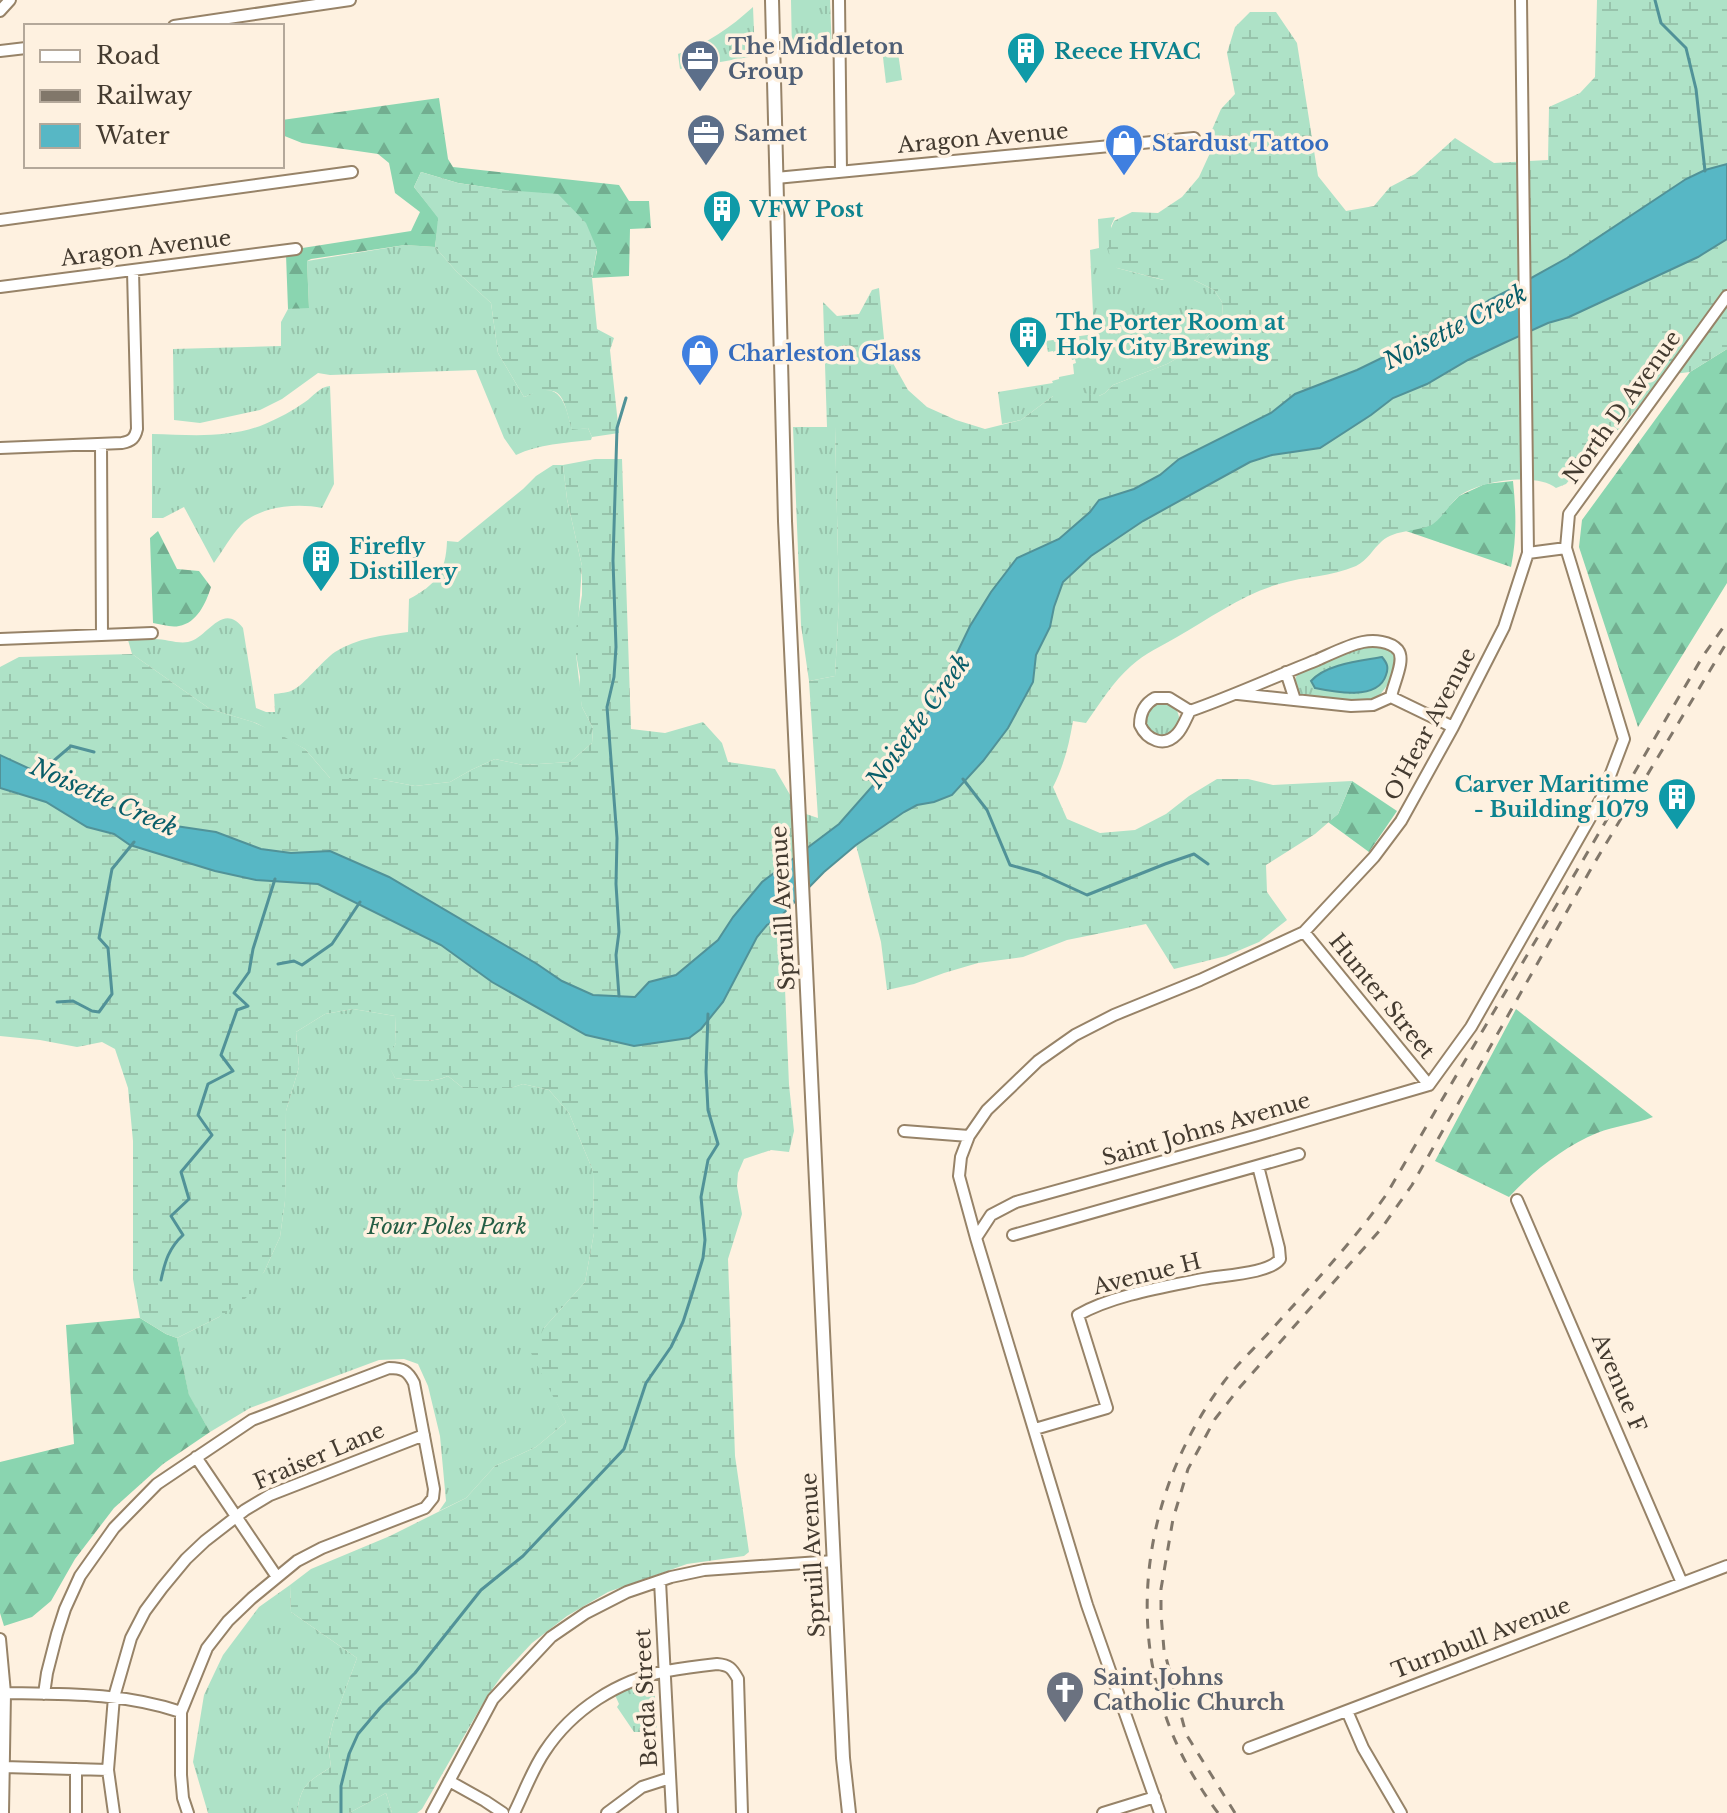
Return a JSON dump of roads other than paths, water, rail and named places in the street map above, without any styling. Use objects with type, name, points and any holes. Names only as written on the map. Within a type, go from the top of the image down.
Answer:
[{"type":"street","points":[[0,11],[10,0]]},
{"type":"street","points":[[188,24],[350,0]]},
{"type":"street","name":"Spruill Avenue","points":[[772,0],[785,505],[843,1758],[849,1813]]},
{"type":"street","points":[[839,0],[841,171]]},
{"type":"street","name":"O'Hear Avenue","points":[[976,1238],[959,1176],[961,1157],[969,1136],[987,1110],[1038,1061],[1075,1035],[1304,932],[1374,857],[1401,821],[1504,627],[1528,553],[1521,0]]},
{"type":"street","points":[[0,51],[24,48]]},
{"type":"street","name":"Aragon Avenue","points":[[776,178],[1194,138]]},
{"type":"street","points":[[0,220],[352,172]]},
{"type":"street","name":"Aragon Avenue","points":[[0,287],[296,249]]},
{"type":"street","points":[[0,448],[101,444],[130,441],[135,437],[133,271]]},
{"type":"street","name":"North D Avenue","points":[[1566,548],[1569,514],[1727,296]]},
{"type":"street","points":[[101,444],[102,635]]},
{"type":"street","points":[[1429,1085],[1471,1027],[1602,797],[1624,739],[1566,548],[1528,553]]},
{"type":"street","points":[[0,639],[152,633]]},
{"type":"street","points":[[1190,711],[1169,698],[1155,698],[1142,711],[1140,725],[1150,739],[1168,741],[1177,735],[1190,711],[1363,642],[1385,642],[1398,650],[1402,664],[1391,697]]},
{"type":"street","points":[[1286,672],[1295,700]]},
{"type":"street","points":[[1238,694],[1351,706],[1373,705],[1391,697],[1453,727]]},
{"type":"street","name":"Hunter Street","points":[[1304,932],[1429,1085]]},
{"type":"street","name":"Saint Johns Avenue","points":[[976,1238],[991,1215],[1016,1202],[1429,1085]]},
{"type":"street","points":[[904,1131],[969,1136]]},
{"type":"street","points":[[1013,1235],[1299,1154]]},
{"type":"street","name":"Avenue H","points":[[1035,1429],[1107,1408],[1078,1315],[1112,1300],[1277,1265],[1279,1248],[1258,1166]]},
{"type":"street","name":"Avenue F","points":[[1517,1200],[1682,1583]]},
{"type":"street","points":[[976,1238],[1087,1605],[1160,1813]]},
{"type":"street","points":[[44,1694],[65,1609],[80,1576],[114,1528],[157,1484],[252,1420],[389,1368],[403,1369],[410,1374],[434,1489],[430,1504],[297,1561],[228,1621],[207,1648],[181,1712],[181,1775],[188,1813]]},
{"type":"street","name":"Fraiser Lane","points":[[114,1813],[108,1770],[114,1697],[131,1638],[145,1611],[186,1559],[236,1517],[270,1495],[424,1435]]},
{"type":"street","points":[[196,1457],[277,1577]]},
{"type":"street","points":[[432,1813],[493,1699],[551,1637],[586,1613],[627,1592],[704,1570],[834,1561]]},
{"type":"street","name":"Turnbull Avenue","points":[[1249,1748],[1727,1566]]},
{"type":"street","name":"Berda Street","points":[[660,1581],[672,1813]]},
{"type":"street","points":[[0,1639],[3,1813]]},
{"type":"street","points":[[514,1813],[543,1754],[582,1709],[628,1683],[664,1671],[717,1664],[732,1669],[738,1679],[742,1813]]},
{"type":"street","points":[[2,1693],[129,1698],[181,1712]]},
{"type":"street","points":[[1347,1711],[1363,1748],[1401,1813]]},
{"type":"street","points":[[4,1767],[108,1770]]},
{"type":"street","points":[[76,1769],[76,1813]]},
{"type":"street","points":[[607,1813],[642,1787],[670,1778]]},
{"type":"street","points":[[449,1781],[503,1813]]},
{"type":"street","points":[[1103,1813],[1155,1797]]},
{"type":"water","name":"Noisette Creek","points":[[1727,164],[1727,239],[1698,257],[1468,360],[1427,384],[1393,398],[1320,448],[1272,455],[1250,462],[1143,521],[1091,556],[1063,582],[1050,627],[1036,655],[1033,682],[1008,728],[983,761],[952,795],[917,805],[856,845],[824,872],[779,918],[767,925],[757,937],[723,1002],[701,1029],[689,1038],[634,1046],[586,1035],[492,982],[441,945],[318,884],[256,880],[215,871],[130,845],[114,834],[87,827],[46,802],[0,788],[0,755],[142,821],[216,832],[261,849],[291,853],[330,851],[389,877],[562,981],[593,995],[635,997],[649,982],[676,975],[718,940],[762,882],[839,824],[898,757],[923,723],[970,626],[1017,558],[1059,539],[1099,500],[1134,489],[1160,475],[1179,459],[1271,413],[1295,394],[1357,370],[1466,317],[1489,300],[1567,258],[1686,179]]},
{"type":"water","points":[[1382,657],[1387,672],[1374,689],[1355,693],[1333,691],[1315,688],[1311,681],[1334,667]]},
{"type":"waterway","points":[[1655,0],[1661,23],[1686,48],[1696,89],[1705,171]]},
{"type":"waterway","points":[[619,996],[616,955],[619,932],[617,838],[607,707],[614,677],[616,647],[613,561],[617,428],[626,398]]},
{"type":"waterway","name":"Noisette Creek","points":[[37,775],[71,746],[94,752]]},
{"type":"waterway","points":[[963,779],[987,810],[1010,865],[1039,873],[1087,895],[1194,854],[1208,864]]},
{"type":"waterway","points":[[57,1002],[73,1001],[99,1012],[112,994],[108,948],[99,938],[112,869],[134,842]]},
{"type":"waterway","points":[[161,1280],[168,1255],[183,1235],[171,1216],[189,1199],[181,1172],[212,1135],[198,1115],[208,1084],[233,1071],[221,1055],[237,1010],[248,1006],[234,993],[249,972],[275,879]]},
{"type":"waterway","points":[[278,964],[294,961],[302,965],[332,944],[360,902]]},
{"type":"waterway","points":[[341,1813],[341,1786],[358,1734],[415,1673],[481,1590],[523,1556],[624,1449],[646,1383],[671,1347],[683,1322],[703,1258],[705,1240],[701,1197],[708,1160],[718,1144],[708,1110],[708,1014]]},
{"type":"railway","points":[[1218,1813],[1188,1767],[1166,1717],[1154,1674],[1148,1630],[1148,1587],[1153,1543],[1163,1501],[1179,1459],[1199,1420],[1228,1376],[1331,1264],[1386,1195],[1703,656],[1727,622]]},
{"type":"railway","points":[[1235,1813],[1186,1734],[1164,1650],[1161,1589],[1173,1519],[1188,1469],[1215,1419],[1240,1387],[1381,1229],[1412,1185],[1592,867],[1727,642]]},
{"type":"place","name":"Reece HVAC","points":[[1026,85]]},
{"type":"place","name":"The Middleton Group","points":[[700,93]]},
{"type":"place","name":"Samet","points":[[706,167]]},
{"type":"place","name":"Stardust Tattoo","points":[[1124,177]]},
{"type":"place","name":"VFW Post","points":[[722,243]]},
{"type":"place","name":"The Porter Room at Holy City Brewing","points":[[1028,369]]},
{"type":"place","name":"Charleston Glass","points":[[700,387]]},
{"type":"place","name":"Firefly Distillery","points":[[321,593]]},
{"type":"place","name":"Carver Maritime - Building 1079","points":[[1677,831]]},
{"type":"place","name":"Saint Johns Catholic Church","points":[[1065,1724]]},
{"type":"park label","name":"Four Poles Park","points":[[447,1226]]}]
